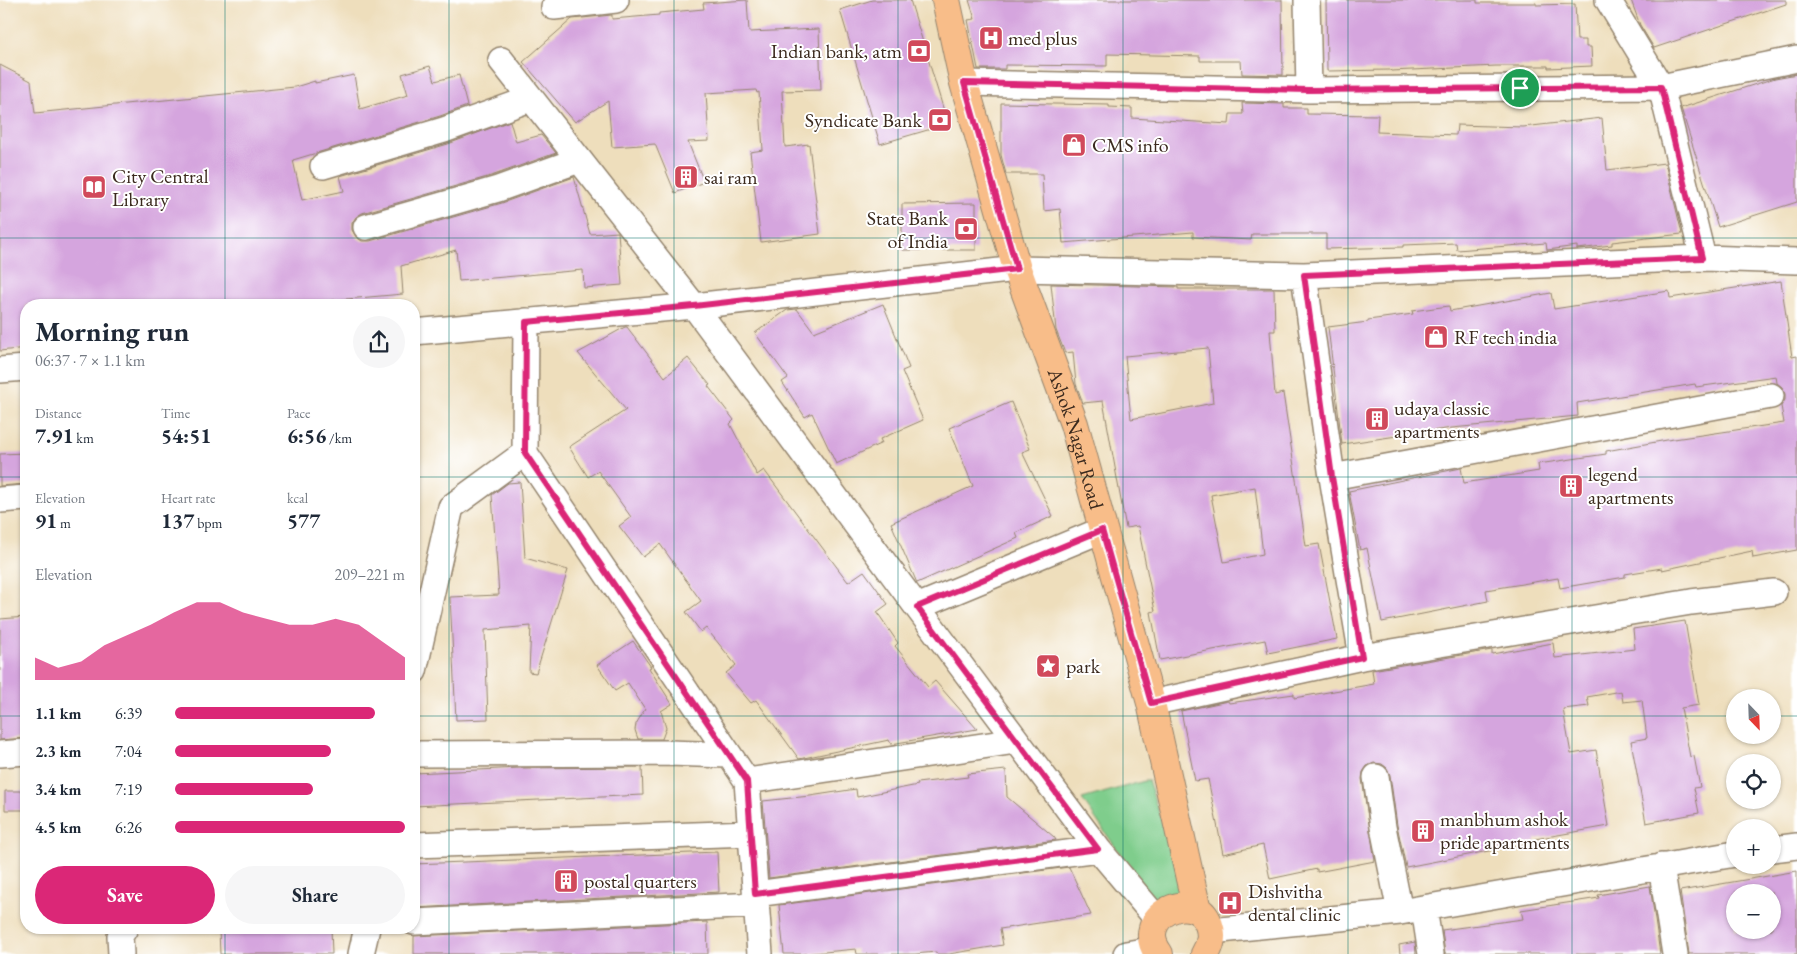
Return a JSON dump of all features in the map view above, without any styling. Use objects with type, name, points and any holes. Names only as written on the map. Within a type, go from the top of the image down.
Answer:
[{"type":"main road","name":"Ashok Nagar Road","points":[[946,0],[964,83],[1017,269],[1074,424],[1151,703],[1204,932]]},
{"type":"main road","points":[[1157,952],[1152,939],[1153,928],[1157,919],[1169,909],[1183,906],[1204,932]]},
{"type":"street","points":[[554,7],[616,0]]},
{"type":"street","points":[[1307,0],[1308,90]]},
{"type":"street","points":[[1608,0],[1661,87],[1702,258]]},
{"type":"street","points":[[964,83],[1308,90],[1661,87],[1797,59]]},
{"type":"street","points":[[501,60],[694,306],[1098,849],[1157,919]]},
{"type":"street","points":[[323,166],[444,130],[530,99]]},
{"type":"street","points":[[366,227],[498,189],[579,160]]},
{"type":"street","points":[[420,331],[694,306],[1017,269],[1304,275],[1702,258],[1797,261]]},
{"type":"street","points":[[1304,275],[1332,477],[1362,657]]},
{"type":"street","points":[[526,322],[525,453],[747,781],[760,954]]},
{"type":"street","points":[[0,370],[20,368]]},
{"type":"street","points":[[1332,477],[1771,396]]},
{"type":"street","points":[[420,644],[451,506],[525,453]]},
{"type":"street","points":[[0,500],[20,498]]},
{"type":"street","points":[[917,607],[1102,530]]},
{"type":"street","points":[[1151,703],[1362,657],[1691,602],[1774,592]]},
{"type":"street","points":[[747,781],[1016,741]]},
{"type":"street","points":[[0,754],[20,752]]},
{"type":"street","points":[[420,754],[727,754]]},
{"type":"street","points":[[1376,777],[1383,827],[1400,912]]},
{"type":"street","points":[[420,845],[751,833]]},
{"type":"street","points":[[1781,848],[1797,846]]},
{"type":"street","points":[[420,922],[756,899],[1098,849]]},
{"type":"street","points":[[1204,932],[1400,912],[1726,855]]},
{"type":"street","points":[[1661,866],[1675,954]]},
{"type":"street","points":[[1424,908],[1431,954]]},
{"type":"street","points":[[121,934],[121,954]]},
{"type":"street","points":[[360,954],[365,934]]},
{"type":"street","points":[[1126,954],[1157,952]]},
{"type":"green space","points":[[1148,780],[1187,896],[1152,900],[1082,799]]},
{"type":"building","points":[[747,0],[749,32],[819,29],[821,90],[782,91],[785,147],[809,144],[820,234],[761,242],[750,152],[763,150],[759,92],[757,93],[756,90],[706,93],[709,141],[688,142],[704,182],[675,193],[655,144],[612,147],[608,101],[575,122],[523,62],[572,19],[612,15],[612,19],[659,15],[659,13],[704,9],[703,3]]},
{"type":"building","points":[[872,0],[910,0],[948,124],[880,144],[840,10]]},
{"type":"building","points":[[969,0],[1282,0],[1283,75],[1242,74],[1241,61],[1200,61],[1200,56],[1107,54],[1107,66],[1005,65],[1005,69],[978,69],[968,20],[975,19]]},
{"type":"building","points":[[1326,0],[1477,0],[1477,3],[1575,4],[1577,40],[1586,40],[1586,47],[1591,47],[1592,66],[1548,68],[1548,66],[1496,66],[1391,71],[1327,71]]},
{"type":"building","points":[[1631,0],[1786,0],[1786,4],[1654,48],[1640,25]]},
{"type":"building","name":"City Central Library","points":[[0,65],[31,81],[35,113],[295,87],[315,81],[315,83],[354,75],[360,109],[408,95],[402,74],[430,66],[435,81],[459,75],[467,106],[440,116],[293,160],[302,200],[344,191],[340,176],[448,144],[510,121],[516,142],[541,135],[556,153],[494,175],[362,213],[352,223],[352,230],[356,237],[362,241],[370,241],[502,203],[574,177],[590,234],[618,232],[622,285],[584,288],[583,270],[459,281],[456,250],[401,266],[403,294],[347,299],[20,299],[20,349],[0,351]]},
{"type":"building","points":[[1797,74],[1797,202],[1718,227],[1681,108],[1775,78]]},
{"type":"building","points":[[1001,103],[1109,105],[1109,107],[1132,108],[1132,118],[1229,124],[1230,114],[1243,114],[1242,103],[1284,104],[1284,108],[1307,108],[1307,114],[1378,115],[1377,132],[1456,135],[1457,125],[1523,127],[1602,118],[1607,170],[1665,163],[1682,234],[1612,242],[1612,245],[1577,249],[1577,246],[1547,250],[1546,243],[1457,250],[1456,243],[1403,245],[1403,247],[1326,249],[1326,234],[1252,234],[1251,240],[1193,237],[1193,232],[1063,243],[1060,209],[1044,211],[1042,174],[1006,174],[1001,155]]},
{"type":"building","points":[[976,203],[976,250],[902,250],[902,204]]},
{"type":"building","points":[[1781,281],[1792,357],[1797,356],[1797,550],[1753,558],[1752,551],[1662,570],[1662,568],[1625,574],[1625,577],[1560,588],[1558,578],[1486,590],[1488,601],[1382,622],[1367,548],[1360,550],[1349,491],[1461,468],[1464,483],[1539,471],[1538,464],[1606,454],[1606,451],[1784,423],[1781,406],[1785,400],[1785,394],[1782,387],[1777,383],[1776,376],[1696,387],[1695,384],[1577,403],[1578,416],[1452,428],[1342,444],[1328,327],[1413,314],[1412,311],[1449,306],[1450,311],[1551,293],[1554,309],[1669,291],[1670,298]]},
{"type":"building","points":[[1051,284],[1178,287],[1178,289],[1274,289],[1275,331],[1270,331],[1275,395],[1283,393],[1306,546],[1319,544],[1337,639],[1268,653],[1265,640],[1160,660],[1151,612],[1155,611],[1138,526],[1126,528],[1103,401],[1083,403],[1076,384],[1073,352],[1065,353],[1056,330]],"holes":[[[1208,348],[1213,403],[1131,419],[1125,356]],[[1255,487],[1263,554],[1224,562],[1211,495]]]},
{"type":"building","points":[[883,304],[909,368],[902,371],[923,420],[880,439],[882,443],[836,464],[812,413],[805,417],[782,382],[788,378],[755,333],[787,310],[797,309],[814,332]]},
{"type":"building","points":[[627,327],[665,377],[688,358],[710,385],[708,386],[734,420],[730,424],[757,475],[764,470],[848,582],[864,571],[888,604],[877,612],[898,643],[895,646],[928,687],[935,681],[977,729],[891,744],[889,740],[799,759],[756,700],[751,703],[726,673],[736,665],[706,628],[701,632],[686,612],[701,601],[660,544],[643,557],[619,526],[631,517],[598,471],[588,477],[569,447],[626,410],[578,353]]},
{"type":"building","points":[[1011,402],[1030,449],[1022,452],[1053,516],[1016,533],[1018,538],[917,583],[891,523],[973,486],[949,428]]},
{"type":"building","points":[[20,453],[20,484],[0,486],[0,454]]},
{"type":"building","points":[[520,482],[525,558],[568,570],[536,673],[529,672],[531,626],[485,630],[488,719],[456,720],[450,597],[499,595],[492,495],[508,483]]},
{"type":"building","points":[[20,617],[20,738],[0,740],[0,619]]},
{"type":"building","points":[[1685,621],[1699,705],[1681,708],[1690,757],[1694,756],[1700,787],[1694,788],[1699,813],[1646,823],[1631,741],[1647,738],[1642,700],[1623,702],[1621,691],[1587,697],[1589,706],[1563,709],[1571,754],[1596,750],[1609,826],[1535,839],[1535,842],[1406,867],[1397,825],[1390,775],[1387,768],[1382,764],[1374,763],[1367,766],[1363,772],[1362,779],[1375,861],[1317,872],[1317,869],[1270,879],[1263,845],[1223,854],[1208,779],[1195,781],[1181,711],[1228,701],[1229,703],[1294,694],[1294,698],[1374,684],[1372,670],[1492,650],[1492,654],[1553,643],[1555,658],[1635,649],[1633,629]]},
{"type":"building","points":[[633,641],[651,667],[649,668],[672,704],[661,711],[666,728],[662,739],[638,739],[635,730],[636,724],[645,709],[628,683],[615,691],[597,665]]},
{"type":"building","points":[[642,767],[643,795],[420,806],[420,773],[520,768]]},
{"type":"building","points":[[1006,770],[1007,797],[1056,840],[769,878],[763,801],[856,789],[857,797],[918,785],[917,783],[968,777],[967,774]]},
{"type":"building","points":[[5,791],[20,791],[20,810],[5,810]]},
{"type":"building","name":"postal quarters","points":[[717,852],[719,892],[420,908],[420,864]]},
{"type":"building","points":[[1069,867],[1091,915],[1000,929],[1003,945],[949,954],[937,954],[936,952],[857,954],[856,949],[784,954],[779,905]]},
{"type":"building","points":[[1797,871],[1797,954],[1689,954],[1680,891]]},
{"type":"building","points":[[1650,886],[1660,954],[1445,954],[1442,930],[1523,919],[1521,910],[1599,898],[1598,895]]},
{"type":"building","points":[[707,922],[708,954],[414,954],[414,936]]},
{"type":"building","points":[[219,934],[331,934],[332,954],[220,954]]},
{"type":"building","points":[[1415,942],[1416,954],[1400,954],[1399,945]]},
{"type":"place","name":"med plus","points":[[991,38]]},
{"type":"place","name":"Indian bank, atm","points":[[919,51]]},
{"type":"place","name":"Syndicate Bank","points":[[940,120]]},
{"type":"place","name":"CMS info","points":[[1074,145]]},
{"type":"place","name":"sai ram","points":[[686,177]]},
{"type":"place","name":"City Central Library","points":[[94,187]]},
{"type":"place","name":"State Bank of India","points":[[966,229]]},
{"type":"place","name":"RF tech india","points":[[1436,337]]},
{"type":"place","name":"udaya classic apartments","points":[[1377,419]]},
{"type":"place","name":"legend apartments","points":[[1571,486]]},
{"type":"place","name":"park","points":[[1048,666]]},
{"type":"place","name":"manbhum ashok pride apartments","points":[[1423,831]]},
{"type":"place","name":"postal quarters","points":[[566,881]]},
{"type":"place","name":"Dishvitha dental clinic","points":[[1230,903]]},
{"type":"route","points":[[964,83],[1308,90],[1520,88],[1661,87],[1702,258],[1304,275],[1332,477],[1362,657],[1151,703],[1102,530],[917,607],[1098,849],[755,894],[747,781],[525,453],[526,322],[694,306],[1017,269],[964,83]]}]
